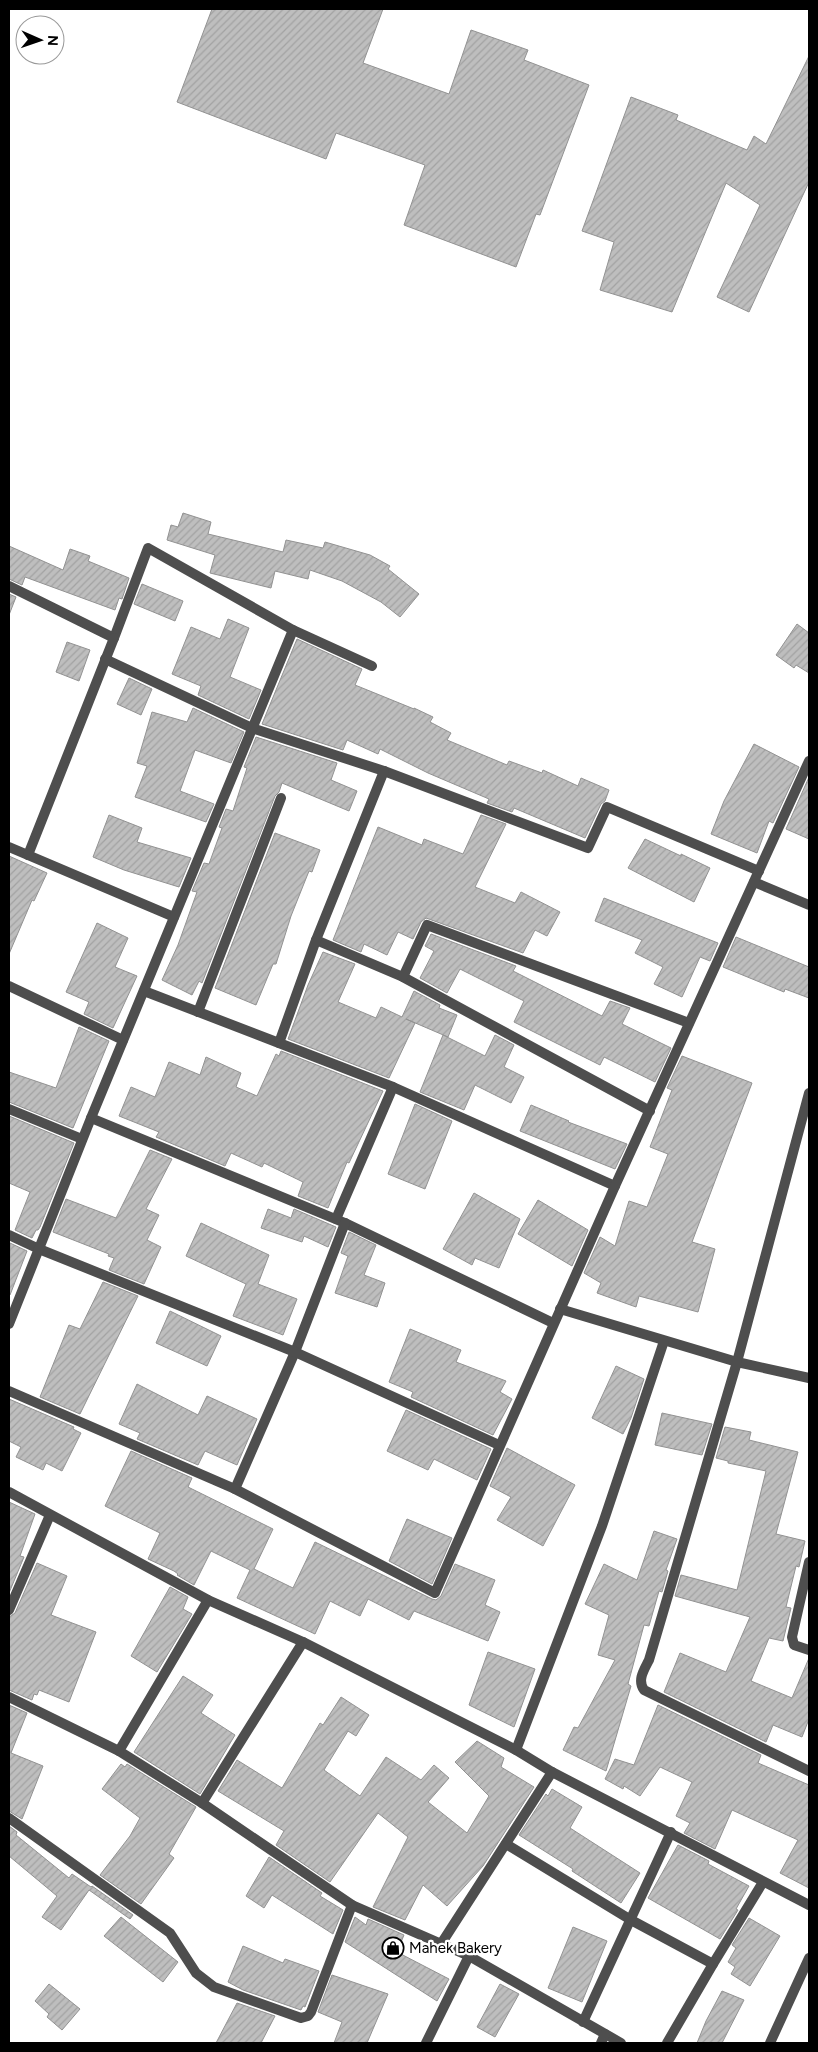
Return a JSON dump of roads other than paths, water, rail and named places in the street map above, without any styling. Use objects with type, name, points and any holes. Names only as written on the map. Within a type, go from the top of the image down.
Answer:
[{"type":"street","points":[[28,855],[148,548],[293,630],[372,666]]},
{"type":"street","points":[[9,586],[114,638]]},
{"type":"street","points":[[9,1324],[82,1139],[293,630]]},
{"type":"street","points":[[105,660],[252,728],[384,771],[588,848],[607,807],[758,871]]},
{"type":"street","points":[[9,1391],[235,1489],[435,1593],[553,1323],[809,761]]},
{"type":"street","points":[[279,1044],[316,940],[384,771]]},
{"type":"street","points":[[198,1012],[281,798]]},
{"type":"street","points":[[9,847],[174,917]]},
{"type":"street","points":[[754,882],[809,905]]},
{"type":"street","points":[[403,977],[427,925],[689,1023]]},
{"type":"street","points":[[316,940],[403,977],[650,1111]]},
{"type":"street","points":[[9,986],[123,1040]]},
{"type":"street","points":[[144,991],[393,1087],[615,1186]]},
{"type":"street","points":[[235,1489],[295,1352],[340,1221],[393,1087]]},
{"type":"street","points":[[809,1093],[737,1362],[649,1660],[640,1680],[644,1690],[809,1771]]},
{"type":"street","points":[[9,1109],[82,1139]]},
{"type":"street","points":[[91,1118],[340,1221],[553,1323]]},
{"type":"street","points":[[9,1235],[39,1249],[295,1352],[499,1445]]},
{"type":"street","points":[[560,1309],[737,1362],[809,1378]]},
{"type":"street","points":[[516,1750],[602,1526],[664,1341]]},
{"type":"street","points":[[9,1492],[208,1600],[303,1642],[516,1750],[552,1772],[809,1905]]},
{"type":"street","points":[[9,1610],[50,1515]]},
{"type":"street","points":[[809,1562],[792,1637],[794,1645],[809,1650]]},
{"type":"street","points":[[119,1751],[208,1600]]},
{"type":"street","points":[[202,1803],[303,1642]]},
{"type":"street","points":[[9,1697],[119,1751],[202,1803],[352,1904],[469,1956],[583,2022],[603,2039],[621,2043]]},
{"type":"street","points":[[441,1944],[552,1772]]},
{"type":"street","points":[[9,1818],[170,1933],[196,1973],[214,1987],[301,2018],[308,2016],[311,2012],[352,1904]]},
{"type":"street","points":[[583,2022],[671,1832]]},
{"type":"street","points":[[506,1844],[631,1920],[713,1964]]},
{"type":"street","points":[[667,2043],[763,1882]]},
{"type":"street","points":[[426,2043],[469,1956]]},
{"type":"street","points":[[770,2043],[809,1958]]},
{"type":"place","name":"Mahek Bakery","points":[[393,1948]]}]
